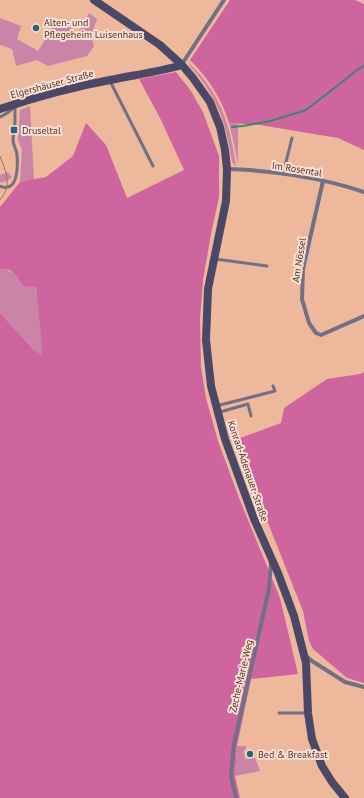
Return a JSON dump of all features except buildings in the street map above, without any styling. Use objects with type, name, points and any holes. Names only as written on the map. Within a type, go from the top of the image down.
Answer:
[{"type":"main road","name":"Konrad-Adenauer-Straße","points":[[99,2],[160,46],[182,65],[201,88],[210,102],[220,127],[227,169],[226,201],[208,289],[206,340],[211,386],[224,439],[251,512],[272,558],[294,616],[305,655],[308,713],[312,739],[322,766],[332,782],[345,798]]},
{"type":"main road","name":"Elgershäuser Straße","points":[[0,109],[65,90],[182,65]]},
{"type":"street","points":[[182,65],[224,0]]},
{"type":"street","name":"Im Rosental","points":[[227,169],[283,174],[323,181],[364,192]]},
{"type":"street","name":"Am Nössel","points":[[323,181],[303,269],[302,299],[309,324],[316,333],[322,335],[364,316]]},
{"type":"street","name":"Zeche-Marie-Weg","points":[[236,798],[231,776],[234,744],[269,589],[272,558]]},
{"type":"street","points":[[305,655],[345,682],[364,687]]},
{"type":"lane","name":"Elgershäuser Straße","points":[[109,80],[154,166]]},
{"type":"lane","points":[[0,117],[8,113],[15,104]]},
{"type":"lane","points":[[0,186],[2,188],[12,185],[16,179],[17,153],[13,141],[15,104]]},
{"type":"lane","points":[[283,174],[292,138]]},
{"type":"lane","points":[[214,258],[266,266]]},
{"type":"lane","points":[[217,409],[275,391],[273,386]]},
{"type":"lane","points":[[217,409],[248,404],[251,416]]},
{"type":"lane","points":[[279,713],[308,713]]},
{"type":"shaded area","points":[[230,0],[355,0],[364,4],[364,150],[338,138],[260,125],[229,123],[214,89],[190,60]]},
{"type":"shaded area","points":[[89,13],[97,19],[91,35],[94,46],[87,56],[48,66],[37,60],[16,66],[12,49],[0,45],[0,18],[21,26],[17,39],[38,51],[57,20],[78,33]]},
{"type":"shaded area","points":[[189,63],[209,86],[222,110],[234,151],[236,166],[232,162],[227,135],[214,100],[200,77]]},
{"type":"shaded area","points":[[176,72],[191,91],[203,112],[219,156],[219,197],[203,280],[200,319],[201,367],[206,398],[218,441],[239,498],[280,598],[298,674],[251,679],[237,746],[235,776],[240,798],[0,798],[0,313],[33,349],[43,356],[36,286],[27,287],[21,284],[10,270],[0,269],[0,207],[20,182],[46,177],[73,156],[86,123],[106,145],[127,198],[184,170],[161,120],[139,79]]},
{"type":"shaded area","points":[[30,106],[34,180],[20,182],[22,150],[18,140],[20,110]]},
{"type":"shaded area","points":[[229,123],[238,124],[238,165],[235,148]]},
{"type":"shaded area","points":[[8,172],[12,177],[5,182],[0,182],[0,175]]},
{"type":"shaded area","points":[[0,269],[8,270],[13,273],[21,284],[36,286],[44,357],[33,349],[0,313]]},
{"type":"shaded area","points":[[364,372],[364,683],[347,678],[313,649],[309,641],[303,611],[235,440],[281,423],[284,408],[327,379],[360,374]]},
{"type":"shaded area","points":[[237,746],[246,746],[246,749],[244,750],[245,759],[255,758],[260,771],[235,776]]},
{"type":"waterway","points":[[232,127],[270,121],[306,110],[364,66]]},
{"type":"tram line","points":[[0,156],[7,178],[6,189],[0,200]]},
{"type":"place","name":"Alten- und Pflegeheim Luisenhaus","points":[[36,28]]},
{"type":"place","name":"Druseltal","points":[[14,130]]},
{"type":"place","name":"Bed & Breakfast","points":[[250,754]]}]
